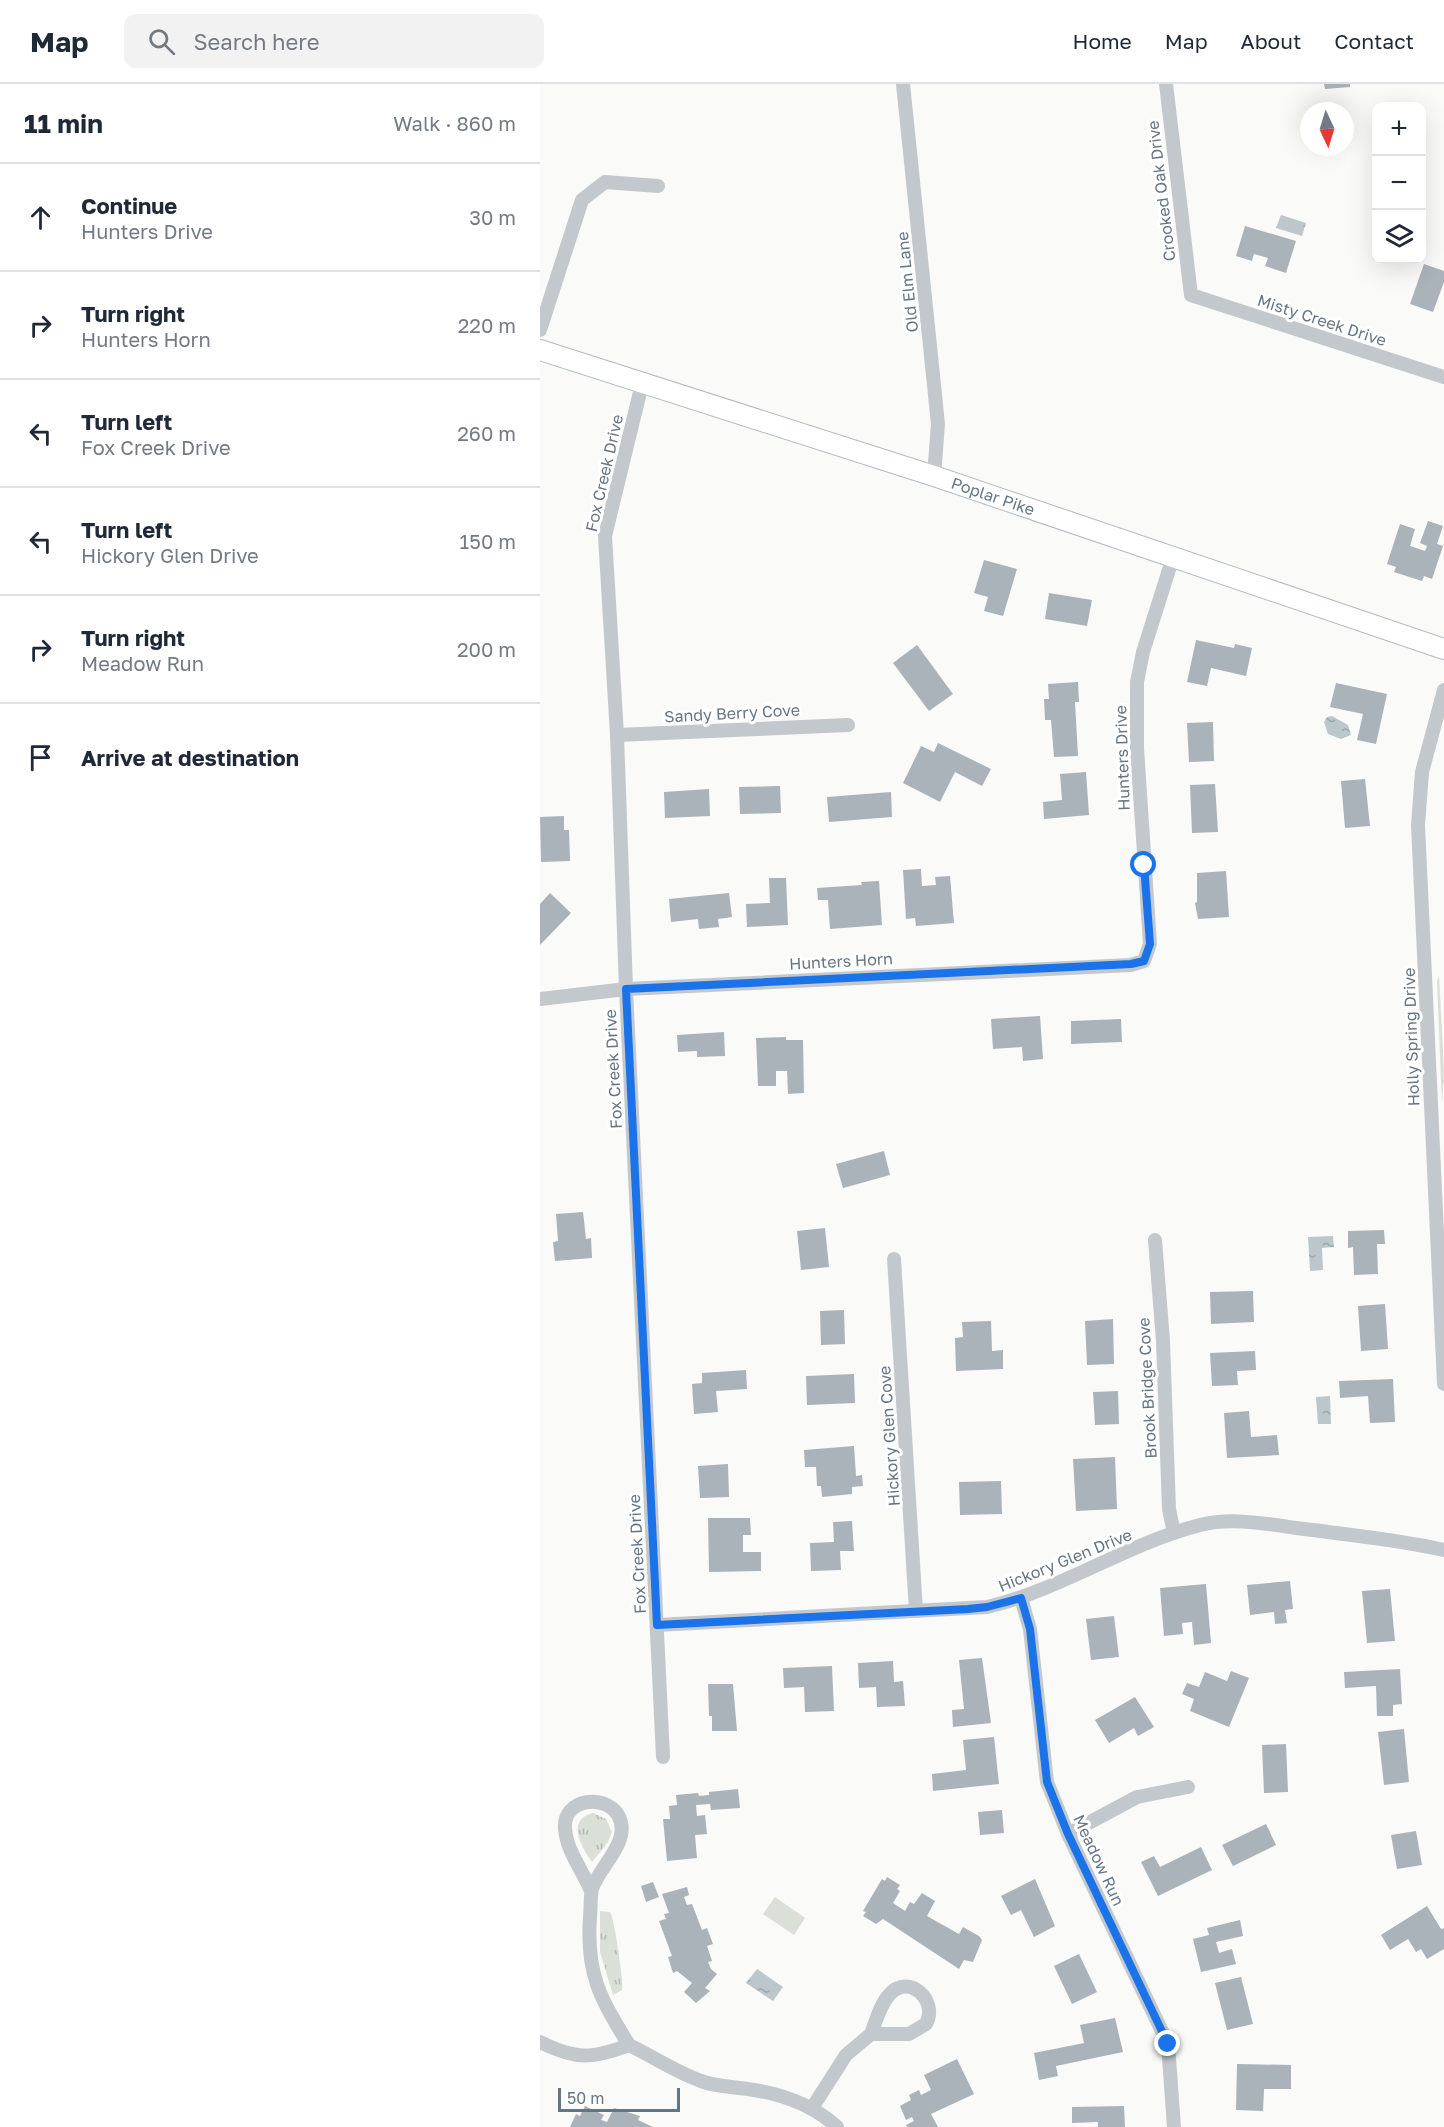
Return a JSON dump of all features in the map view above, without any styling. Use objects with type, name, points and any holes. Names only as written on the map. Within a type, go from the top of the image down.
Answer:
[{"type":"main road","name":"Poplar Pike","points":[[540,350],[934,476],[1444,649]]},
{"type":"street","name":"Old Elm Lane","points":[[903,84],[938,424],[934,476]]},
{"type":"street","name":"Crooked Oak Drive","points":[[1166,84],[1191,295]]},
{"type":"street","points":[[540,330],[582,200],[605,182],[658,186]]},
{"type":"street","name":"Misty Creek Drive","points":[[1191,295],[1444,377]]},
{"type":"street","name":"Fox Creek Drive","points":[[642,384],[604,536],[617,735],[626,989],[663,1757]]},
{"type":"street","name":"Hunters Drive","points":[[1144,961],[1150,944],[1137,748],[1137,682],[1143,652],[1173,557]]},
{"type":"street","name":"Holly Spring Drive","points":[[1444,690],[1422,772],[1418,825],[1444,1384]]},
{"type":"street","name":"Sandy Berry Cove","points":[[617,735],[848,724]]},
{"type":"street","name":"Hunters Horn","points":[[540,999],[626,989],[1131,964],[1144,961]]},
{"type":"street","name":"Brook Bridge Cove","points":[[1155,1240],[1163,1341],[1169,1509],[1174,1533]]},
{"type":"street","name":"Hickory Glen Cove","points":[[894,1259],[916,1611]]},
{"type":"street","name":"Hickory Glen Drive","points":[[657,1625],[987,1607],[1021,1598],[1174,1533],[1215,1522],[1247,1522],[1415,1543],[1444,1550]]},
{"type":"street","name":"Meadow Run","points":[[1021,1598],[1030,1629],[1047,1782],[1068,1834],[1168,2044],[1174,2127]]},
{"type":"street","points":[[1068,1834],[1137,1797],[1188,1786]]},
{"type":"street","points":[[591,1891],[573,1854],[565,1821],[574,1807],[594,1802],[604,1803],[614,1810],[619,1816],[622,1833],[619,1844],[591,1891],[589,1936],[594,1979],[602,2001],[629,2045],[668,2067],[704,2082],[755,2090],[812,2108],[837,2127]]},
{"type":"street","points":[[812,2108],[846,2055],[871,2034],[889,1994],[898,1988],[910,1987],[926,1996],[930,2018],[919,2030],[909,2034],[871,2034]]},
{"type":"street","points":[[542,2043],[578,2058],[629,2045]]},
{"type":"green space","points":[[1439,975],[1444,1071],[1442,1104],[1437,982]]},
{"type":"green space","points":[[593,1813],[606,1819],[612,1832],[608,1842],[592,1862],[578,1835],[578,1828],[585,1817]]},
{"type":"green space","points":[[775,1897],[805,1918],[794,1935],[763,1914]]},
{"type":"green space","points":[[600,1911],[610,1912],[612,1916],[622,1976],[622,1990],[613,1995],[600,1952]]},
{"type":"water","points":[[1281,215],[1306,223],[1302,236],[1276,228]]},
{"type":"water","points":[[1332,716],[1348,725],[1351,735],[1341,739],[1328,734],[1324,722],[1327,717]]},
{"type":"water","points":[[1333,1236],[1334,1247],[1322,1248],[1323,1270],[1310,1271],[1308,1237]]},
{"type":"water","points":[[1330,1396],[1331,1424],[1318,1424],[1316,1397]]},
{"type":"water","points":[[757,1969],[783,1987],[773,2001],[746,1983]]},
{"type":"building","points":[[1324,84],[1350,84],[1350,87],[1325,89]]},
{"type":"building","points":[[1245,226],[1296,241],[1286,273],[1265,266],[1268,258],[1254,254],[1252,261],[1236,256]]},
{"type":"building","points":[[1424,264],[1444,271],[1444,282],[1433,312],[1410,304]]},
{"type":"building","points":[[1428,521],[1443,526],[1437,544],[1443,546],[1432,579],[1424,576],[1422,581],[1394,572],[1396,567],[1387,564],[1400,524],[1415,529],[1410,546],[1425,551],[1427,546],[1420,543]]},
{"type":"building","points":[[984,560],[1017,569],[1003,616],[984,611],[988,597],[974,593]]},
{"type":"building","points":[[1049,593],[1092,600],[1087,626],[1045,619]]},
{"type":"building","points":[[1196,640],[1234,648],[1235,644],[1252,648],[1246,676],[1211,668],[1207,686],[1187,682]]},
{"type":"building","points":[[917,645],[953,694],[929,711],[893,663]]},
{"type":"building","points":[[1078,682],[1079,702],[1075,702],[1078,756],[1054,757],[1051,720],[1045,720],[1044,699],[1049,699],[1048,684]]},
{"type":"building","points":[[1336,683],[1387,694],[1376,744],[1357,740],[1363,714],[1330,707]]},
{"type":"building","points":[[1213,722],[1214,761],[1189,762],[1187,723]]},
{"type":"building","points":[[938,743],[991,769],[982,786],[955,772],[940,802],[903,783],[921,746],[934,752]]},
{"type":"building","points":[[1086,772],[1089,815],[1044,819],[1043,802],[1062,800],[1060,774]]},
{"type":"building","points":[[1365,779],[1370,826],[1345,828],[1341,781]]},
{"type":"building","points":[[1215,784],[1218,832],[1192,833],[1190,785]]},
{"type":"building","points":[[780,786],[781,813],[740,814],[739,787]]},
{"type":"building","points":[[709,789],[710,816],[665,818],[664,792]]},
{"type":"building","points":[[891,792],[892,817],[829,822],[827,797]]},
{"type":"building","points":[[564,816],[564,830],[569,830],[570,861],[541,862],[540,817]]},
{"type":"building","points":[[921,869],[922,886],[936,885],[935,877],[950,876],[954,923],[916,926],[915,918],[906,919],[903,870]]},
{"type":"building","points":[[1226,871],[1229,917],[1198,919],[1195,903],[1197,902],[1197,873]]},
{"type":"building","points":[[769,878],[786,878],[788,925],[747,927],[746,904],[770,903]]},
{"type":"building","points":[[879,881],[882,925],[830,929],[828,900],[818,900],[817,888],[862,885],[861,882]]},
{"type":"building","points":[[550,893],[571,913],[540,945],[540,904]]},
{"type":"building","points":[[729,893],[732,917],[718,919],[719,927],[699,929],[698,919],[671,922],[669,899]]},
{"type":"building","points":[[1040,1016],[1043,1059],[1023,1061],[1022,1047],[993,1049],[991,1019]]},
{"type":"building","points":[[1121,1019],[1122,1042],[1071,1044],[1071,1021]]},
{"type":"building","points":[[724,1032],[725,1056],[697,1057],[697,1051],[678,1052],[677,1035]]},
{"type":"building","points":[[786,1037],[786,1040],[803,1040],[804,1093],[788,1094],[787,1071],[776,1071],[776,1086],[758,1086],[756,1038]]},
{"type":"building","points":[[884,1151],[890,1175],[843,1188],[836,1164]]},
{"type":"building","points":[[583,1212],[586,1239],[591,1238],[592,1258],[555,1261],[553,1242],[558,1241],[556,1214]]},
{"type":"building","points":[[825,1228],[829,1267],[801,1270],[797,1231]]},
{"type":"building","points":[[1384,1230],[1385,1244],[1377,1244],[1378,1274],[1354,1275],[1353,1247],[1348,1248],[1348,1231]]},
{"type":"building","points":[[1253,1291],[1254,1322],[1211,1324],[1210,1292]]},
{"type":"building","points":[[1385,1304],[1388,1349],[1361,1351],[1358,1306]]},
{"type":"building","points":[[844,1310],[845,1344],[821,1345],[820,1311]]},
{"type":"building","points":[[1113,1319],[1114,1364],[1087,1365],[1085,1321]]},
{"type":"building","points":[[991,1321],[992,1351],[1003,1350],[1003,1369],[956,1371],[955,1338],[963,1337],[962,1322]]},
{"type":"building","points":[[1255,1351],[1256,1370],[1237,1371],[1238,1385],[1212,1386],[1210,1353]]},
{"type":"building","points":[[746,1370],[747,1389],[716,1391],[718,1412],[694,1414],[692,1384],[702,1383],[702,1373]]},
{"type":"building","points":[[854,1374],[855,1403],[807,1405],[806,1376]]},
{"type":"building","points":[[1393,1379],[1395,1422],[1370,1423],[1368,1396],[1340,1398],[1339,1381]]},
{"type":"building","points":[[1118,1391],[1119,1424],[1095,1425],[1093,1392]]},
{"type":"building","points":[[1249,1411],[1251,1437],[1277,1435],[1279,1455],[1227,1458],[1224,1413]]},
{"type":"building","points":[[854,1446],[856,1476],[862,1475],[863,1486],[852,1487],[852,1494],[822,1497],[821,1486],[817,1486],[816,1467],[805,1467],[804,1450]]},
{"type":"building","points":[[1115,1457],[1117,1509],[1076,1511],[1073,1459]]},
{"type":"building","points":[[728,1464],[729,1497],[700,1498],[698,1466]]},
{"type":"building","points":[[1001,1481],[1002,1514],[960,1515],[959,1482]]},
{"type":"building","points":[[708,1518],[750,1518],[751,1535],[743,1535],[743,1552],[761,1552],[761,1571],[709,1572]]},
{"type":"building","points":[[852,1521],[854,1551],[840,1551],[841,1570],[811,1571],[810,1543],[834,1542],[833,1522]]},
{"type":"building","points":[[1290,1581],[1293,1609],[1285,1610],[1287,1623],[1275,1624],[1274,1612],[1250,1615],[1247,1585]]},
{"type":"building","points":[[1206,1584],[1211,1643],[1194,1645],[1192,1622],[1182,1623],[1183,1634],[1164,1636],[1160,1588]]},
{"type":"building","points":[[1390,1589],[1395,1641],[1367,1643],[1362,1591]]},
{"type":"building","points":[[1114,1616],[1119,1657],[1091,1660],[1086,1619]]},
{"type":"building","points":[[982,1658],[991,1723],[953,1727],[952,1710],[964,1709],[959,1660]]},
{"type":"building","points":[[893,1661],[894,1682],[903,1681],[905,1706],[877,1707],[876,1687],[859,1688],[858,1663]]},
{"type":"building","points":[[832,1666],[834,1711],[805,1712],[804,1687],[784,1688],[783,1668]]},
{"type":"building","points":[[1400,1669],[1402,1704],[1393,1705],[1393,1716],[1377,1716],[1376,1686],[1345,1688],[1344,1672]]},
{"type":"building","points":[[1231,1671],[1249,1678],[1229,1727],[1190,1711],[1194,1699],[1182,1694],[1187,1683],[1199,1687],[1205,1672],[1227,1681]]},
{"type":"building","points":[[708,1684],[733,1684],[737,1731],[712,1731]]},
{"type":"building","points":[[1135,1697],[1154,1727],[1138,1736],[1134,1728],[1109,1743],[1095,1720]]},
{"type":"building","points":[[1404,1729],[1409,1782],[1384,1785],[1378,1732]]},
{"type":"building","points":[[994,1737],[999,1784],[933,1791],[932,1774],[966,1770],[963,1740]]},
{"type":"building","points":[[1286,1744],[1288,1792],[1264,1793],[1262,1745]]},
{"type":"building","points":[[738,1789],[740,1808],[711,1810],[710,1804],[696,1805],[697,1816],[705,1815],[707,1834],[695,1835],[697,1858],[667,1861],[663,1819],[670,1819],[669,1806],[677,1805],[676,1795],[698,1793],[699,1796],[709,1795],[709,1792]]},
{"type":"building","points":[[1002,1810],[1004,1833],[980,1835],[978,1812]]},
{"type":"building","points":[[1266,1824],[1276,1845],[1233,1866],[1222,1845]]},
{"type":"building","points":[[1416,1831],[1422,1865],[1397,1869],[1391,1835]]},
{"type":"building","points":[[1201,1847],[1212,1870],[1158,1896],[1141,1862],[1154,1856],[1160,1867]]},
{"type":"building","points":[[887,1877],[900,1885],[897,1889],[900,1891],[893,1903],[905,1911],[910,1902],[914,1904],[922,1893],[935,1901],[927,1916],[959,1934],[963,1927],[979,1936],[982,1940],[973,1962],[964,1960],[959,1969],[883,1919],[876,1924],[863,1916],[866,1912],[863,1911],[882,1879],[885,1881]]},
{"type":"building","points":[[1035,1879],[1055,1926],[1034,1937],[1021,1910],[1011,1915],[1001,1896]]},
{"type":"building","points":[[653,1882],[659,1897],[646,1902],[641,1886]]},
{"type":"building","points":[[687,1887],[689,1895],[684,1897],[687,1905],[692,1904],[702,1930],[707,1928],[713,1944],[707,1946],[712,1961],[708,1962],[717,1974],[705,1988],[710,1991],[696,2003],[684,1992],[692,1983],[677,1971],[673,1973],[668,1957],[672,1956],[659,1921],[666,1919],[664,1914],[669,1913],[662,1894]]},
{"type":"building","points":[[1427,1906],[1441,1929],[1444,1928],[1444,1949],[1427,1959],[1421,1949],[1416,1952],[1408,1939],[1390,1950],[1381,1935]]},
{"type":"building","points":[[1240,1920],[1243,1936],[1216,1942],[1219,1953],[1232,1949],[1236,1964],[1201,1972],[1193,1939],[1209,1935],[1207,1928]]},
{"type":"building","points":[[1079,1954],[1097,1992],[1072,2004],[1054,1966]]},
{"type":"building","points":[[1241,1977],[1253,2024],[1227,2030],[1215,1983]]},
{"type":"building","points":[[1115,2018],[1123,2052],[1056,2066],[1058,2076],[1039,2080],[1034,2053],[1084,2043],[1080,2025]]},
{"type":"building","points":[[957,2059],[974,2094],[931,2114],[938,2127],[907,2127],[906,2125],[914,2121],[912,2117],[906,2120],[900,2106],[911,2100],[909,2095],[919,2090],[921,2095],[931,2090],[924,2075]]},
{"type":"building","points":[[1237,2064],[1291,2065],[1291,2089],[1264,2089],[1263,2111],[1236,2110]]},
{"type":"building","points":[[585,2106],[604,2115],[601,2120],[607,2122],[614,2108],[640,2116],[638,2120],[653,2127],[570,2127],[576,2114],[580,2116]]},
{"type":"building","points":[[1124,2106],[1125,2127],[1098,2127],[1098,2122],[1072,2123],[1072,2107]]},
{"type":"route","points":[[1144,865],[1150,944],[1144,961],[1131,964],[626,989],[657,1625],[968,1609],[987,1607],[1021,1598],[1030,1629],[1047,1782],[1068,1834],[1168,2044]]}]
